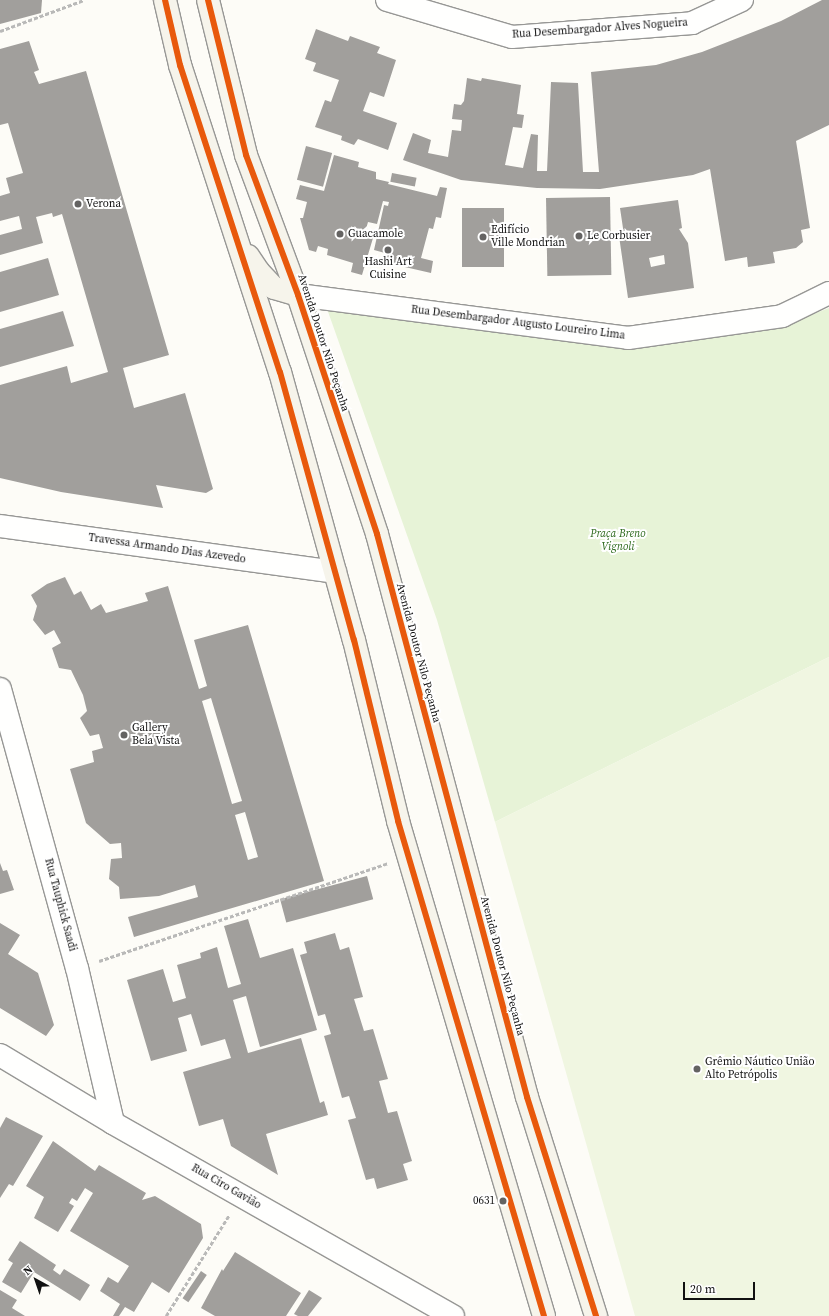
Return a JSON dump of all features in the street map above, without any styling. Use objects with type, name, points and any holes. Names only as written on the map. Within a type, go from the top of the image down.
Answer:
[{"type":"main road","points":[[166,0],[180,65],[234,235],[280,372],[335,572],[408,856],[544,1316]]},
{"type":"main road","name":"Avenida Doutor Nilo Peçanha","points":[[208,0],[246,155],[298,295],[377,534],[527,1097],[596,1316]]},
{"type":"main road","points":[[234,235],[258,271],[274,288],[298,295]]},
{"type":"street","name":"Rua Desembargador Alves Nogueira","points":[[387,0],[512,37],[692,23],[742,0]]},
{"type":"street","name":"Rua Desembargador Augusto Loureiro Lima","points":[[298,295],[628,338],[782,316],[829,293]]},
{"type":"street","name":"Travessa Armando Dias Azevedo","points":[[0,526],[335,572]]},
{"type":"street","name":"Rua Tauphick Saadi","points":[[0,689],[77,968],[113,1123]]},
{"type":"street","name":"Rua Ciro Gavião","points":[[0,1055],[113,1123],[453,1316]]},
{"type":"path","points":[[0,31],[84,0]]},
{"type":"path","points":[[77,968],[408,856]]},
{"type":"path","points":[[166,1316],[241,1196]]},
{"type":"green space","name":"Praça Breno Vignoli","points":[[326,306],[651,347],[808,316],[829,308],[829,657],[495,822],[437,620]]},
{"type":"green space","name":"Grêmio Náutico União Alto Petrópolis","points":[[829,657],[829,1316],[635,1316],[495,822]]},
{"type":"building","points":[[0,0],[42,0],[41,13],[0,24]]},
{"type":"building","points":[[822,0],[829,0],[829,125],[796,141],[810,228],[801,230],[803,242],[796,248],[773,252],[775,263],[748,267],[747,257],[725,261],[710,169],[693,175],[600,189],[537,188],[461,180],[403,160],[413,133],[431,140],[428,153],[448,157],[452,130],[461,131],[462,120],[452,119],[454,104],[461,105],[464,101],[467,78],[481,81],[482,78],[521,85],[517,114],[524,115],[522,128],[513,127],[505,165],[523,168],[531,134],[538,135],[537,171],[547,171],[551,82],[578,83],[583,172],[599,172],[591,72],[656,65],[702,52],[781,21]]},
{"type":"building","points":[[316,29],[348,41],[350,36],[380,47],[377,53],[396,60],[384,97],[370,92],[363,111],[397,123],[388,150],[358,139],[354,145],[341,140],[342,136],[315,127],[325,100],[331,102],[339,80],[313,71],[316,63],[305,59]]},
{"type":"building","points":[[29,41],[39,70],[34,72],[39,84],[86,71],[169,355],[123,368],[134,408],[185,393],[213,489],[206,493],[156,485],[163,508],[61,492],[0,478],[0,385],[67,366],[71,383],[108,372],[62,214],[53,217],[52,213],[36,217],[43,243],[0,255],[0,235],[22,229],[19,216],[0,221],[0,196],[10,193],[6,178],[23,173],[8,123],[0,125],[0,49]]},
{"type":"building","points":[[306,146],[332,153],[323,187],[297,180]]},
{"type":"building","points":[[334,155],[359,162],[358,167],[376,172],[376,179],[389,182],[388,184],[437,196],[440,187],[447,188],[441,218],[436,217],[433,229],[429,228],[421,258],[433,261],[431,273],[383,262],[385,253],[374,250],[384,205],[388,206],[389,202],[383,201],[377,224],[368,222],[364,236],[373,238],[362,275],[351,272],[353,263],[327,255],[328,249],[318,246],[316,252],[309,250],[300,218],[303,218],[307,202],[296,199],[300,185],[324,191]]},
{"type":"building","points":[[392,173],[417,178],[415,187],[390,182]]},
{"type":"building","name":"Le Corbusier","points":[[610,197],[611,275],[547,276],[546,198]]},
{"type":"building","points":[[678,200],[682,228],[679,229],[688,243],[694,288],[628,298],[619,236],[624,235],[620,208]],"holes":[[[664,255],[665,264],[651,267],[649,258]]]},
{"type":"building","name":"Edifício Ville Mondrian","points":[[462,208],[504,208],[504,267],[462,267]]},
{"type":"building","points":[[48,258],[59,295],[0,312],[0,272]]},
{"type":"building","points":[[63,311],[74,346],[0,367],[0,329]]},
{"type":"building","points":[[65,577],[74,595],[81,591],[91,610],[101,604],[106,613],[148,601],[145,593],[168,586],[199,689],[207,686],[194,640],[248,625],[324,881],[134,937],[128,917],[198,897],[195,885],[159,896],[120,899],[119,887],[109,879],[111,859],[122,858],[121,843],[110,844],[86,823],[70,769],[94,762],[92,751],[103,748],[99,734],[90,736],[80,718],[87,711],[83,695],[71,670],[59,668],[52,648],[61,643],[54,630],[45,635],[33,620],[37,606],[31,595],[47,584]],"holes":[[[211,698],[242,801],[232,804],[202,701]],[[245,812],[258,857],[248,860],[235,815]]]},
{"type":"building","points":[[0,863],[3,871],[7,870],[14,890],[0,894]]},
{"type":"building","points":[[367,876],[373,899],[286,922],[280,899]]},
{"type":"building","points":[[248,919],[260,958],[293,948],[317,1030],[260,1047],[246,996],[233,1000],[248,1053],[301,1038],[320,1103],[324,1101],[328,1115],[266,1134],[278,1175],[231,1146],[223,1119],[199,1126],[183,1072],[231,1058],[225,1039],[201,1046],[191,1014],[178,1018],[187,1051],[151,1061],[127,980],[163,969],[173,1002],[186,998],[177,965],[201,958],[200,953],[217,947],[228,988],[241,984],[224,926]]},
{"type":"building","points":[[0,923],[20,935],[8,954],[38,973],[54,1025],[46,1036],[0,1008]]},
{"type":"building","points":[[335,933],[340,950],[349,947],[363,997],[354,999],[364,1031],[373,1029],[388,1079],[379,1081],[388,1113],[397,1111],[412,1161],[403,1164],[408,1180],[377,1189],[374,1178],[366,1180],[348,1120],[356,1118],[349,1096],[342,1098],[324,1036],[331,1034],[325,1014],[318,1016],[300,955],[307,953],[304,942]]},
{"type":"building","points":[[6,1117],[43,1136],[13,1186],[9,1184],[0,1198],[0,1128]]},
{"type":"building","points":[[53,1141],[95,1171],[99,1165],[146,1193],[142,1200],[155,1196],[201,1224],[203,1238],[169,1293],[152,1282],[134,1312],[125,1307],[119,1316],[113,1316],[120,1304],[100,1291],[108,1277],[118,1283],[129,1266],[70,1231],[93,1193],[85,1188],[77,1201],[72,1198],[69,1203],[74,1206],[58,1232],[34,1218],[44,1197],[26,1186]]},
{"type":"building","points":[[20,1241],[56,1265],[53,1270],[60,1275],[64,1269],[90,1285],[80,1301],[34,1272],[21,1293],[2,1282],[13,1263],[8,1260]]},
{"type":"building","points":[[235,1252],[301,1293],[286,1316],[215,1316],[201,1308],[222,1269],[223,1271]]},
{"type":"building","points":[[201,1271],[207,1275],[188,1302],[183,1298]]},
{"type":"building","points":[[0,1290],[17,1300],[12,1308],[25,1316],[0,1316]]},
{"type":"building","points":[[309,1290],[322,1298],[308,1316],[298,1316],[294,1314]]},
{"type":"cycle path","points":[[165,0],[180,65],[280,372],[354,640],[398,821],[544,1316]]},
{"type":"cycle path","points":[[208,0],[246,155],[298,295],[377,534],[527,1097],[596,1316]]},
{"type":"place","name":"Verona","points":[[78,204]]},
{"type":"place","name":"Guacamole","points":[[340,234]]},
{"type":"place","name":"Le Corbusier","points":[[579,236]]},
{"type":"place","name":"Edifício Ville Mondrian","points":[[483,237]]},
{"type":"place","name":"Hashi Art Cuisine","points":[[388,250]]},
{"type":"place","name":"Gallery Bela Vista","points":[[124,735]]},
{"type":"place","name":"Grêmio Náutico União Alto Petrópolis","points":[[697,1069]]},
{"type":"place","name":"0631","points":[[503,1201]]}]
